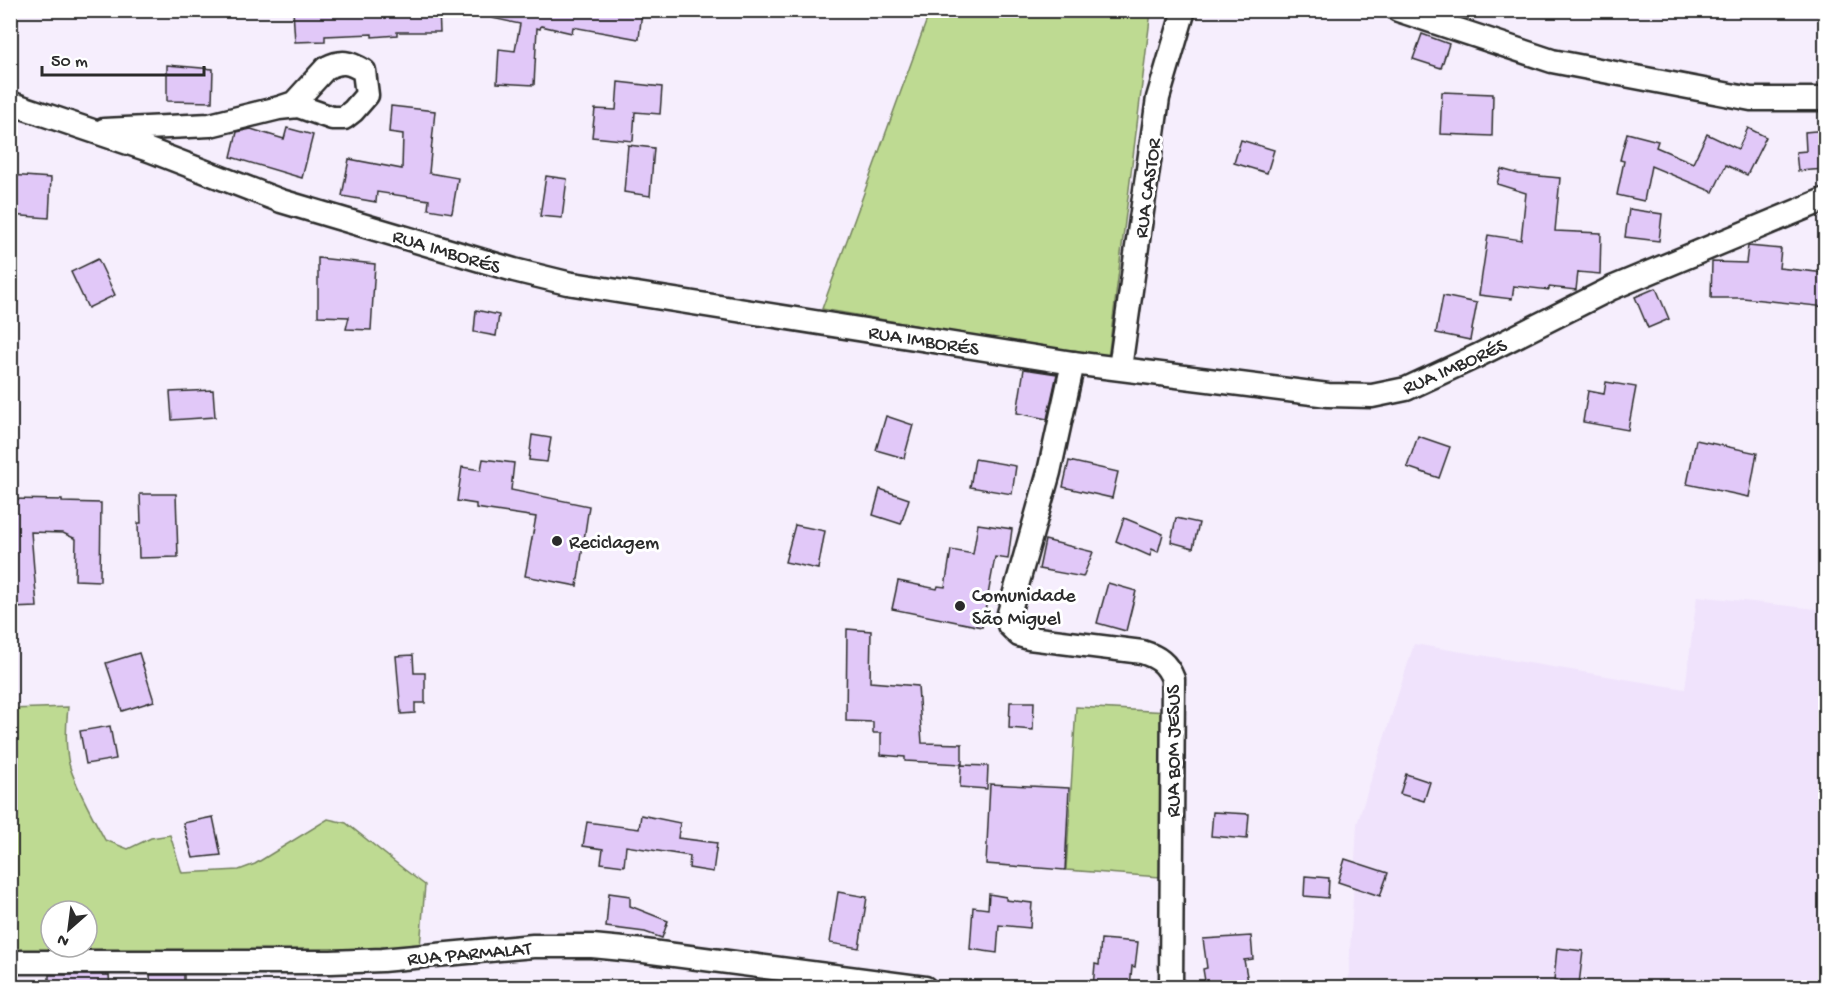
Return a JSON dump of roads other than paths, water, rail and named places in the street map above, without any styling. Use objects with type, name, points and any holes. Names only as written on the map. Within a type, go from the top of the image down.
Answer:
[{"type":"street","name":"RUA CASTOR","points":[[1120,368],[1158,98],[1184,10]]},
{"type":"street","points":[[1398,10],[1552,61],[1751,99],[1826,99]]},
{"type":"street","name":"RUA IMBORÉS","points":[[10,103],[91,130],[281,201],[514,270],[567,283],[1073,363],[1328,395],[1372,396],[1406,389],[1612,288],[1826,200]]},
{"type":"street","points":[[91,130],[210,125],[279,108]]},
{"type":"street","name":"RUA BOM JESUS","points":[[1073,363],[1048,472],[1008,616],[1009,626],[1019,635],[1029,638],[1142,652],[1163,661],[1169,669],[1173,679],[1171,987]]},
{"type":"street","name":"RUA PARMALAT","points":[[10,962],[331,962],[382,960],[533,946],[592,946],[925,987]]},
{"type":"place","name":"Reciclagem","points":[[557,541]]},
{"type":"place","name":"Comunidade São Miguel","points":[[960,606]]}]
